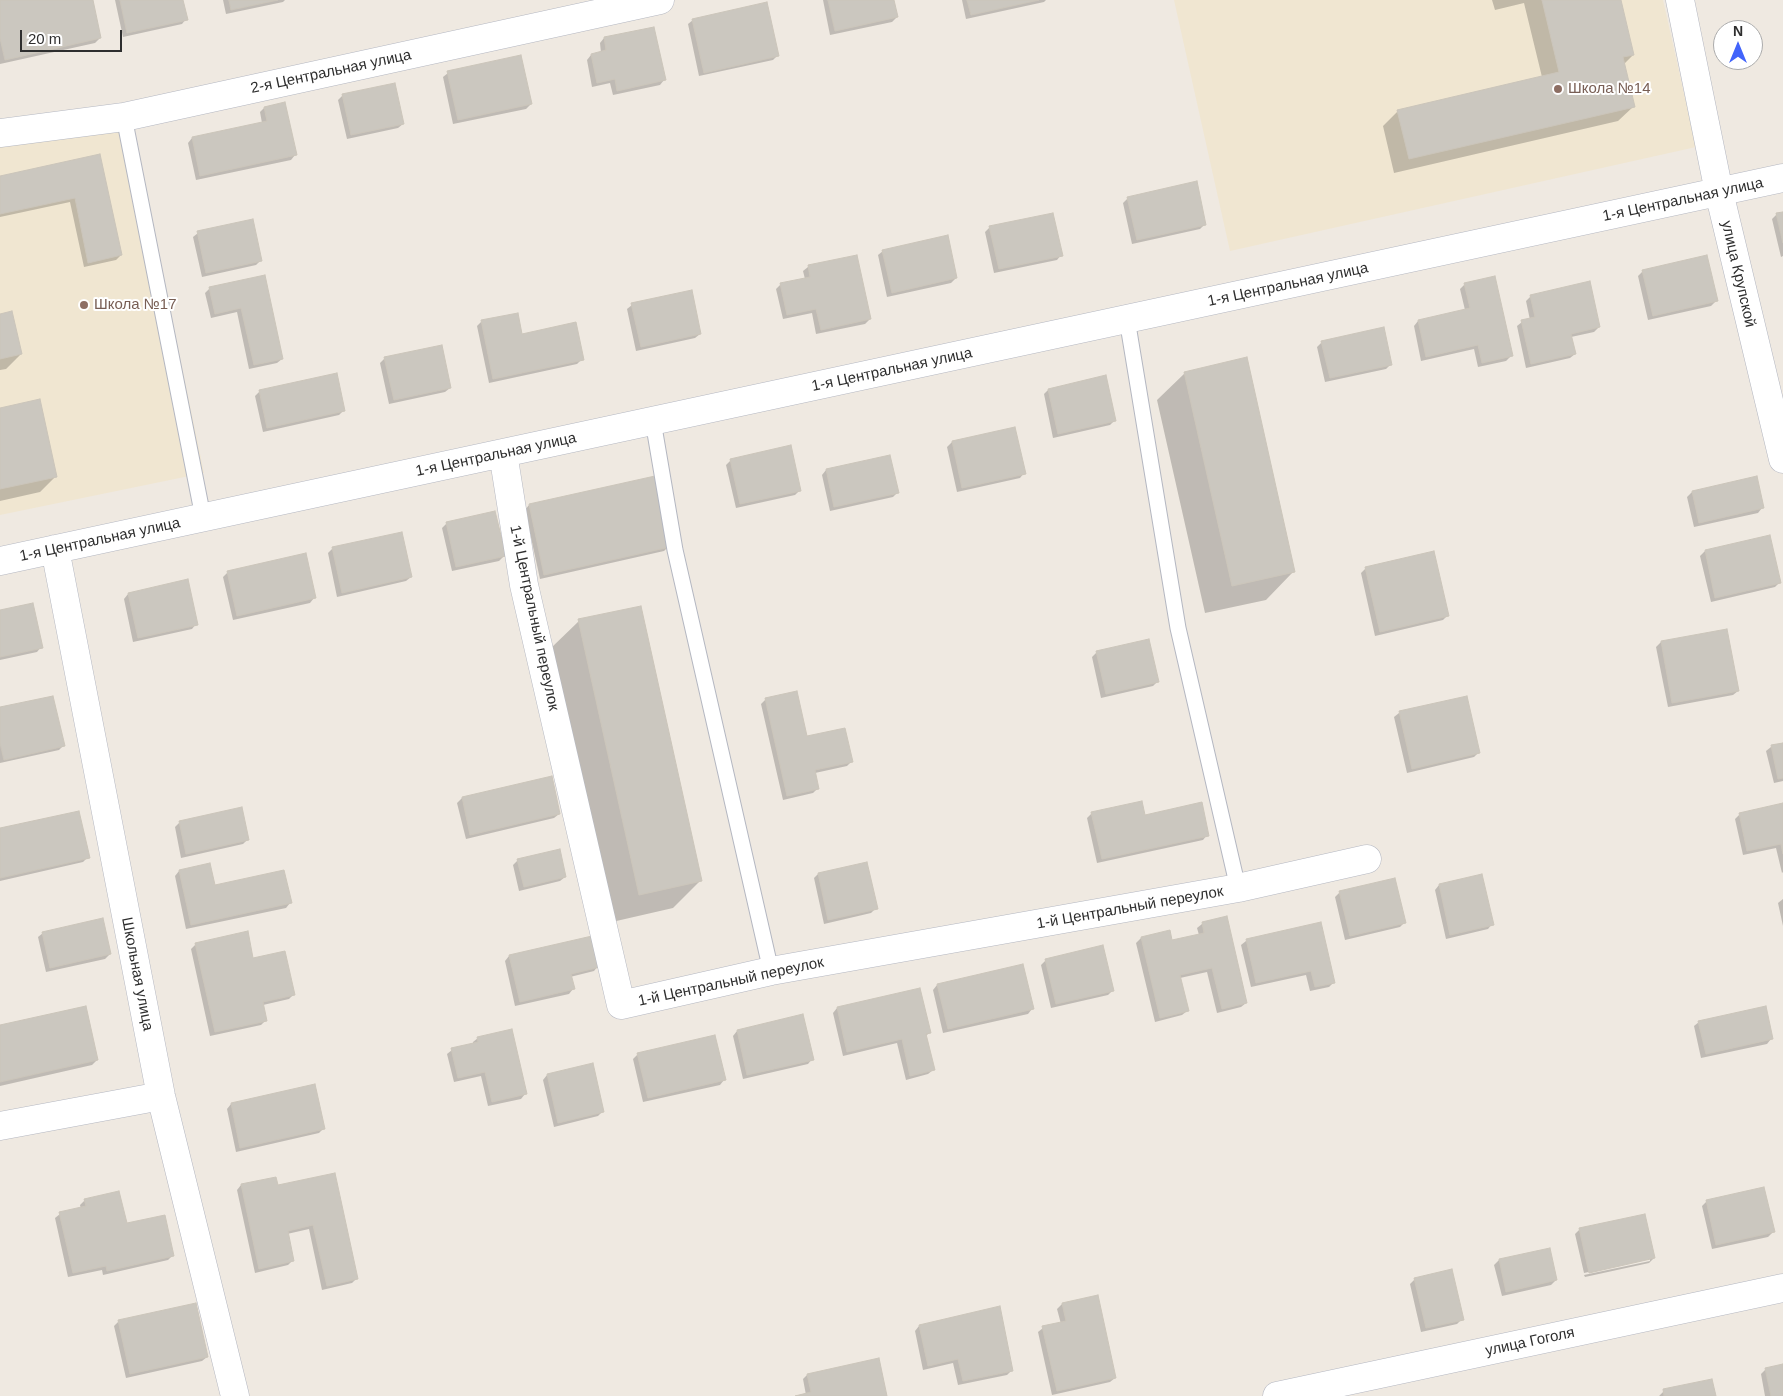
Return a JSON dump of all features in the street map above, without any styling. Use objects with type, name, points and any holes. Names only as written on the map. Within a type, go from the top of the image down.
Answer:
[{"type":"street","name":"2-я Центральная улица","points":[[0,133],[124,117],[660,0]]},
{"type":"street","name":"улица Крупской","points":[[1680,0],[1719,192],[1783,459]]},
{"type":"street","name":"1-я Центральная улица","points":[[0,561],[1783,178]]},
{"type":"street","name":"1-й Центральный переулок","points":[[503,453],[524,585],[621,1005],[771,971],[1238,888],[1367,859]]},
{"type":"street","name":"Школьная улица","points":[[55,549],[161,1096],[235,1396]]},
{"type":"street","points":[[0,1126],[161,1096]]},
{"type":"street","name":"улица Гоголя","points":[[1276,1396],[1783,1288]]},
{"type":"lane","points":[[124,117],[203,517]]},
{"type":"lane","points":[[1127,319],[1178,628],[1238,888]]},
{"type":"lane","points":[[654,421],[675,550],[771,971]]},
{"type":"shaded area","points":[[1174,0],[1663,0],[1696,147],[1230,251]]},
{"type":"shaded area","name":"Школа №17","points":[[129,111],[204,473],[0,515],[0,137]]},
{"type":"building","points":[[0,0],[93,0],[101,38],[5,60],[0,38]]},
{"type":"building","points":[[120,0],[183,0],[188,20],[127,33]]},
{"type":"building","points":[[229,0],[278,0],[231,10]]},
{"type":"building","points":[[828,0],[894,0],[898,17],[835,31]]},
{"type":"building","points":[[967,0],[1039,0],[971,15]]},
{"type":"building","name":"Школа №14","points":[[1542,0],[1621,0],[1634,55],[1623,57],[1635,107],[1409,159],[1397,110],[1559,72]]},
{"type":"building","points":[[767,2],[779,56],[704,73],[692,19]]},
{"type":"building","points":[[654,27],[666,80],[617,91],[615,79],[597,83],[591,54],[606,50],[604,37]]},
{"type":"building","points":[[521,55],[532,104],[458,120],[447,71]]},
{"type":"building","points":[[395,83],[404,124],[351,135],[342,94]]},
{"type":"building","points":[[285,102],[297,155],[200,176],[192,137],[267,121],[264,107]]},
{"type":"building","points":[[100,154],[122,255],[88,263],[75,198],[0,214],[0,176]]},
{"type":"building","points":[[1197,181],[1206,225],[1137,240],[1127,197]]},
{"type":"building","points":[[1783,212],[1783,243],[1776,213]]},
{"type":"building","points":[[1053,213],[1063,256],[999,269],[989,226]]},
{"type":"building","points":[[253,219],[262,261],[206,273],[197,231]]},
{"type":"building","points":[[948,235],[957,278],[892,293],[882,250]]},
{"type":"building","points":[[857,255],[871,319],[821,330],[816,309],[787,315],[780,283],[810,277],[808,265]]},
{"type":"building","points":[[1707,255],[1718,301],[1653,316],[1642,270]]},
{"type":"building","points":[[265,275],[283,359],[254,365],[241,308],[215,314],[209,287]]},
{"type":"building","points":[[1495,276],[1513,356],[1482,363],[1478,345],[1426,357],[1418,320],[1470,308],[1464,283]]},
{"type":"building","points":[[1590,281],[1600,327],[1571,334],[1576,354],[1531,364],[1521,320],[1535,317],[1530,295]]},
{"type":"building","points":[[692,290],[701,334],[641,347],[631,303]]},
{"type":"building","points":[[12,311],[22,354],[0,359],[0,314]]},
{"type":"building","points":[[518,313],[522,334],[576,322],[584,360],[493,379],[481,320]]},
{"type":"building","points":[[1384,327],[1392,365],[1330,378],[1321,341]]},
{"type":"building","points":[[442,345],[451,388],[394,400],[384,357]]},
{"type":"building","points":[[1247,357],[1295,572],[1232,586],[1184,372]]},
{"type":"building","points":[[337,373],[345,411],[267,428],[259,390]]},
{"type":"building","points":[[1106,375],[1116,421],[1058,434],[1048,389]]},
{"type":"building","points":[[40,399],[57,477],[0,489],[0,408]]},
{"type":"building","points":[[1015,427],[1026,474],[962,488],[952,441]]},
{"type":"building","points":[[791,445],[801,491],[740,504],[730,459]]},
{"type":"building","points":[[890,455],[899,493],[834,507],[826,469]]},
{"type":"building","points":[[655,476],[670,547],[544,575],[529,504]]},
{"type":"building","points":[[1757,476],[1764,508],[1699,523],[1692,491]]},
{"type":"building","points":[[495,511],[506,556],[456,567],[446,522]]},
{"type":"building","points":[[402,532],[412,577],[342,593],[332,547]]},
{"type":"building","points":[[1770,535],[1781,583],[1715,598],[1705,550]]},
{"type":"building","points":[[1434,551],[1449,616],[1380,632],[1365,567]]},
{"type":"building","points":[[306,553],[316,598],[237,616],[227,571]]},
{"type":"building","points":[[188,579],[198,625],[138,638],[128,593]]},
{"type":"building","points":[[33,603],[43,648],[0,657],[0,610]]},
{"type":"building","points":[[641,606],[702,881],[639,895],[578,619]]},
{"type":"building","points":[[1727,629],[1739,691],[1672,703],[1661,641]]},
{"type":"building","points":[[1149,639],[1159,682],[1106,694],[1096,651]]},
{"type":"building","points":[[797,691],[807,736],[845,728],[853,762],[815,770],[819,789],[787,796],[765,698]]},
{"type":"building","points":[[53,696],[65,746],[4,760],[0,743],[0,707]]},
{"type":"building","points":[[1467,696],[1480,753],[1412,769],[1399,711]]},
{"type":"building","points":[[1783,743],[1783,778],[1778,779],[1771,745]]},
{"type":"building","points":[[552,776],[560,814],[470,835],[462,797]]},
{"type":"building","points":[[1142,801],[1145,815],[1202,802],[1209,836],[1102,859],[1091,812]]},
{"type":"building","points":[[1783,803],[1783,854],[1781,844],[1747,851],[1739,813]]},
{"type":"building","points":[[242,807],[249,840],[186,854],[179,821]]},
{"type":"building","points":[[79,811],[90,858],[0,878],[0,828]]},
{"type":"building","points":[[560,849],[566,877],[524,887],[517,859]]},
{"type":"building","points":[[867,862],[878,909],[828,920],[818,873]]},
{"type":"building","points":[[210,863],[215,885],[284,870],[292,903],[191,925],[179,870]]},
{"type":"building","points":[[1482,874],[1494,925],[1450,935],[1439,884]]},
{"type":"building","points":[[1395,878],[1406,923],[1350,936],[1339,891]]},
{"type":"building","points":[[1227,916],[1247,1003],[1222,1009],[1212,968],[1180,975],[1189,1011],[1160,1018],[1141,937],[1170,930],[1172,940],[1204,933],[1202,922]]},
{"type":"building","points":[[103,918],[111,954],[50,968],[42,932]]},
{"type":"building","points":[[1321,922],[1335,983],[1315,987],[1311,971],[1256,983],[1246,939]]},
{"type":"building","points":[[248,931],[253,958],[285,951],[295,995],[263,1002],[267,1021],[215,1032],[195,943]]},
{"type":"building","points":[[592,936],[600,967],[571,974],[575,989],[520,1002],[509,955]]},
{"type":"building","points":[[1103,945],[1114,991],[1056,1004],[1045,959]]},
{"type":"building","points":[[1023,964],[1034,1009],[948,1029],[937,984]]},
{"type":"building","points":[[920,988],[931,1033],[926,1034],[935,1070],[910,1076],[902,1039],[847,1052],[837,1007]]},
{"type":"building","points":[[86,1006],[98,1060],[0,1082],[0,1025]]},
{"type":"building","points":[[1766,1006],[1773,1039],[1706,1054],[1698,1021]]},
{"type":"building","points":[[803,1014],[814,1060],[747,1075],[737,1030]]},
{"type":"building","points":[[512,1029],[527,1094],[492,1102],[485,1072],[458,1078],[451,1048],[478,1042],[477,1037]]},
{"type":"building","points":[[715,1035],[726,1080],[648,1098],[637,1053]]},
{"type":"building","points":[[593,1063],[604,1112],[558,1123],[547,1074]]},
{"type":"building","points":[[315,1084],[325,1129],[240,1148],[231,1103]]},
{"type":"building","points":[[335,1173],[358,1279],[327,1286],[313,1225],[288,1231],[294,1261],[259,1269],[241,1184],[276,1177],[278,1185]]},
{"type":"building","points":[[1764,1187],[1775,1232],[1716,1245],[1706,1200]]},
{"type":"building","points":[[119,1191],[127,1223],[165,1215],[174,1256],[107,1271],[106,1266],[73,1273],[59,1212],[86,1206],[84,1199]]},
{"type":"building","points":[[1645,1214],[1655,1258],[1589,1273],[1579,1228]]},
{"type":"building","points":[[1550,1248],[1557,1280],[1506,1292],[1499,1259]]},
{"type":"building","points":[[1452,1269],[1464,1320],[1426,1328],[1414,1278]]},
{"type":"building","points":[[1098,1295],[1116,1378],[1057,1391],[1042,1326],[1066,1321],[1062,1303]]},
{"type":"building","points":[[196,1303],[208,1357],[130,1374],[118,1320]]},
{"type":"building","points":[[1000,1306],[1013,1371],[963,1381],[958,1359],[928,1366],[919,1325]]},
{"type":"building","points":[[879,1358],[887,1396],[795,1396],[811,1392],[807,1374]]},
{"type":"building","points":[[1783,1364],[1783,1396],[1771,1396],[1765,1368]]},
{"type":"building","points":[[1712,1379],[1716,1396],[1664,1396],[1663,1389]]},
{"type":"place","name":"Школа №14","points":[[1558,89]]},
{"type":"place","name":"Школа №17","points":[[84,305]]}]
